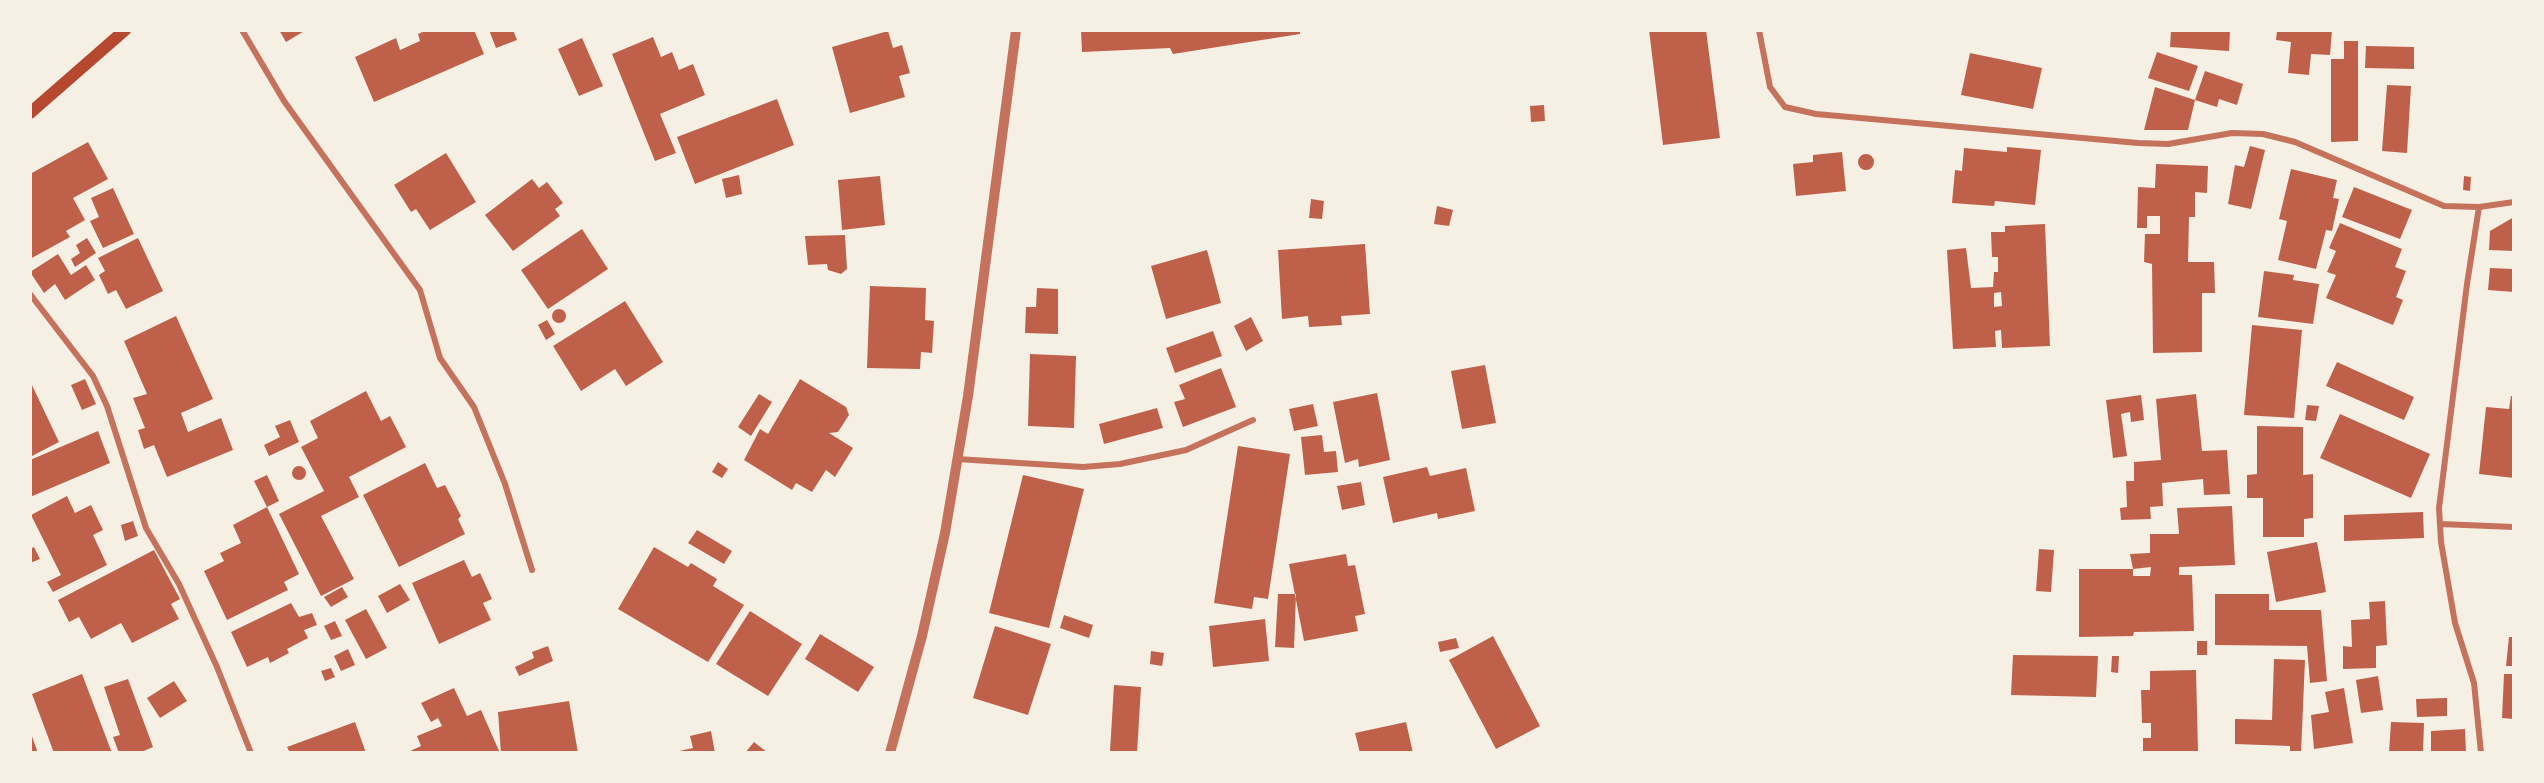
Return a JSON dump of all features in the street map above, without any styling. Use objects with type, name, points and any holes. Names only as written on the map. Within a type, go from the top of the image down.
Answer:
[{"type":"main road","points":[[30,113],[125,30]]},
{"type":"street","points":[[242,30],[284,101],[420,290],[440,358],[474,407],[505,484],[532,570]]},
{"type":"street","points":[[890,753],[945,533],[1016,30]]},
{"type":"street","points":[[1759,30],[1770,87],[1785,107],[1816,114],[2138,143],[2168,144],[2232,133],[2263,134],[2295,142],[2444,206],[2480,207],[2514,202]]},
{"type":"street","points":[[2480,207],[2467,284],[2444,465],[2440,524],[2455,623],[2474,683],[2481,753]]},
{"type":"street","points":[[30,294],[93,376],[107,406],[146,528],[179,584],[251,753]]},
{"type":"street","points":[[957,459],[1083,467],[1120,464],[1186,450],[1253,420]]},
{"type":"street","points":[[2440,524],[2514,527]]},
{"type":"building","points":[[279,30],[306,30],[286,42]]},
{"type":"building","points":[[427,30],[474,30],[484,54],[374,102],[355,57],[396,38],[400,50],[420,41],[418,34]]},
{"type":"building","points":[[489,30],[513,30],[517,40],[496,48]]},
{"type":"building","points":[[1081,30],[1300,30],[1300,34],[1173,54],[1170,48],[1082,52]]},
{"type":"building","points":[[1649,30],[1706,30],[1720,138],[1663,145]]},
{"type":"building","points":[[2171,30],[2230,30],[2229,51],[2170,47]]},
{"type":"building","points":[[2277,30],[2332,30],[2330,55],[2311,54],[2309,75],[2288,73],[2291,42],[2276,40]]},
{"type":"building","points":[[888,31],[893,48],[902,45],[910,73],[899,76],[905,97],[850,113],[832,47]]},
{"type":"building","points":[[653,37],[661,57],[672,52],[679,70],[693,64],[705,95],[660,114],[676,153],[655,161],[612,54]]},
{"type":"building","points":[[582,38],[603,86],[579,96],[558,49]]},
{"type":"building","points":[[2344,41],[2358,41],[2358,141],[2331,142],[2331,59],[2344,59]]},
{"type":"building","points":[[2366,46],[2414,47],[2414,69],[2365,68]]},
{"type":"building","points":[[2157,52],[2198,66],[2189,91],[2148,78]]},
{"type":"building","points":[[1970,53],[2042,68],[2033,109],[1961,95]]},
{"type":"building","points":[[2205,71],[2243,84],[2237,105],[2219,99],[2217,107],[2195,100]]},
{"type":"building","points":[[2387,85],[2411,86],[2407,153],[2382,151]]},
{"type":"building","points":[[2155,87],[2195,100],[2188,130],[2144,130]]},
{"type":"building","points":[[777,99],[794,145],[695,184],[677,137]]},
{"type":"building","points":[[1544,105],[1545,121],[1531,122],[1530,106]]},
{"type":"building","points":[[88,142],[108,179],[73,198],[85,220],[66,231],[70,237],[30,259],[30,174]]},
{"type":"building","points":[[2250,146],[2265,150],[2251,209],[2228,204],[2235,165],[2244,167]]},
{"type":"building","points":[[2007,147],[2041,150],[2035,205],[1995,201],[1994,206],[1952,203],[1955,170],[1962,171],[1964,148],[2007,152]]},
{"type":"building","points":[[1842,152],[1846,191],[1796,196],[1793,164],[1813,162],[1813,155]]},
{"type":"building","points":[[446,153],[476,202],[430,230],[416,209],[411,212],[394,185]]},
{"type":"building","points":[[1866,154],[1872,156],[1874,162],[1872,168],[1866,170],[1860,168],[1858,162],[1860,156]]},
{"type":"building","points":[[2156,164],[2208,166],[2207,193],[2195,192],[2195,217],[2189,217],[2188,262],[2214,262],[2215,293],[2202,293],[2202,352],[2153,353],[2152,264],[2144,262],[2145,234],[2160,234],[2160,216],[2147,216],[2147,228],[2137,228],[2138,187],[2155,188]]},
{"type":"building","points":[[2291,169],[2337,180],[2333,198],[2339,199],[2332,231],[2326,230],[2316,269],[2278,260],[2287,221],[2279,219]]},
{"type":"building","points":[[739,175],[742,194],[726,198],[722,179]]},
{"type":"building","points":[[880,176],[885,225],[842,230],[838,180]]},
{"type":"building","points":[[2464,176],[2471,177],[2470,191],[2463,190]]},
{"type":"building","points":[[532,179],[539,188],[547,182],[563,203],[555,209],[560,216],[513,251],[485,215]]},
{"type":"building","points":[[2354,187],[2412,210],[2400,239],[2342,217]]},
{"type":"building","points":[[113,188],[134,234],[103,248],[90,221],[99,217],[91,198]]},
{"type":"building","points":[[1311,199],[1324,201],[1322,219],[1309,218]]},
{"type":"building","points":[[1437,206],[1453,210],[1449,226],[1434,224]]},
{"type":"building","points":[[2514,217],[2514,251],[2489,250],[2490,231]]},
{"type":"building","points":[[2340,223],[2402,249],[2395,267],[2406,271],[2396,297],[2403,300],[2393,325],[2326,298],[2336,275],[2327,272],[2336,251],[2329,248]]},
{"type":"building","points":[[2045,224],[2050,346],[2002,348],[2001,330],[1995,331],[1996,347],[1953,349],[1947,250],[1966,248],[1971,288],[1993,287],[1994,272],[1998,272],[1998,257],[1992,257],[1991,232],[2005,232],[2005,226]],"holes":[[[2001,292],[2002,306],[1994,307],[1994,293]]]},
{"type":"building","points":[[582,229],[608,269],[548,309],[521,270]]},
{"type":"building","points":[[845,235],[847,269],[841,274],[828,270],[827,264],[808,265],[805,236]]},
{"type":"building","points":[[87,238],[96,253],[75,267],[71,259],[80,253],[76,245]]},
{"type":"building","points":[[138,238],[163,291],[126,309],[116,290],[108,294],[99,275],[105,271],[98,258]]},
{"type":"building","points":[[1365,244],[1370,314],[1341,316],[1342,325],[1309,327],[1308,316],[1282,319],[1278,250]]},
{"type":"building","points":[[1207,250],[1221,303],[1166,319],[1151,266]]},
{"type":"building","points":[[58,254],[71,275],[86,265],[95,280],[65,300],[55,284],[44,293],[30,272]]},
{"type":"building","points":[[2490,268],[2514,269],[2514,292],[2488,290]]},
{"type":"building","points":[[2264,271],[2294,275],[2293,280],[2319,284],[2313,324],[2258,317]]},
{"type":"building","points":[[870,286],[926,288],[925,320],[934,321],[932,353],[921,352],[920,369],[867,368]]},
{"type":"building","points":[[1037,288],[1058,289],[1058,334],[1025,333],[1026,307],[1036,307]]},
{"type":"building","points":[[625,301],[663,362],[626,386],[615,369],[581,391],[553,346]]},
{"type":"building","points":[[559,309],[564,311],[566,316],[564,321],[559,323],[554,321],[552,316],[554,311]]},
{"type":"building","points":[[176,316],[213,399],[181,413],[188,432],[221,418],[233,450],[167,477],[154,445],[144,449],[138,430],[145,428],[133,398],[147,394],[124,341]]},
{"type":"building","points":[[1251,317],[1263,341],[1246,351],[1234,326]]},
{"type":"building","points":[[547,320],[555,334],[546,340],[538,325]]},
{"type":"building","points":[[2252,325],[2302,330],[2294,418],[2244,415]]},
{"type":"building","points":[[1213,331],[1222,356],[1175,373],[1166,348]]},
{"type":"building","points":[[1030,354],[1076,356],[1074,428],[1028,426]]},
{"type":"building","points":[[2337,362],[2414,397],[2404,420],[2326,386]]},
{"type":"building","points":[[1485,365],[1496,423],[1462,429],[1451,371]]},
{"type":"building","points":[[1221,368],[1236,407],[1183,427],[1174,402],[1185,399],[1179,385]]},
{"type":"building","points":[[85,379],[96,404],[82,410],[71,385]]},
{"type":"building","points":[[800,379],[846,407],[849,415],[838,432],[829,433],[853,448],[835,477],[826,470],[812,492],[796,483],[792,490],[744,460],[760,429],[768,434]]},
{"type":"building","points":[[30,381],[59,442],[30,457]]},
{"type":"building","points":[[366,391],[381,421],[390,416],[406,447],[349,477],[359,497],[321,516],[354,579],[321,596],[279,514],[324,491],[301,447],[318,438],[310,421]]},
{"type":"building","points":[[1377,393],[1390,460],[1359,467],[1358,459],[1345,463],[1333,402]]},
{"type":"building","points":[[759,394],[772,402],[751,436],[738,427]]},
{"type":"building","points":[[2196,394],[2202,451],[2227,450],[2230,494],[2204,495],[2203,479],[2162,483],[2163,506],[2150,507],[2151,519],[2121,520],[2120,508],[2127,507],[2126,481],[2134,481],[2134,462],[2161,460],[2156,399]]},
{"type":"building","points":[[2141,395],[2144,420],[2131,422],[2130,412],[2121,414],[2127,456],[2113,458],[2106,400]]},
{"type":"building","points":[[2511,396],[2514,396],[2514,478],[2479,474],[2486,407],[2509,409]]},
{"type":"building","points":[[1313,404],[1318,426],[1294,431],[1289,409]]},
{"type":"building","points":[[2307,405],[2319,406],[2316,421],[2305,420]]},
{"type":"building","points":[[1157,408],[1163,428],[1104,444],[1099,424]]},
{"type":"building","points":[[2340,414],[2430,454],[2411,498],[2320,458]]},
{"type":"building","points":[[290,420],[299,442],[269,456],[264,445],[280,437],[275,426]]},
{"type":"building","points":[[2257,426],[2303,427],[2303,475],[2313,474],[2313,518],[2304,519],[2304,537],[2263,537],[2263,498],[2247,498],[2247,475],[2257,474]]},
{"type":"building","points":[[98,431],[110,463],[30,497],[30,460]]},
{"type":"building","points":[[1322,435],[1324,452],[1336,451],[1338,472],[1305,475],[1301,437]]},
{"type":"building","points":[[1238,446],[1290,454],[1268,599],[1254,597],[1252,609],[1214,603]]},
{"type":"building","points":[[718,462],[728,469],[722,478],[712,472]]},
{"type":"building","points":[[425,463],[437,488],[445,485],[461,516],[458,519],[465,534],[399,567],[363,495]]},
{"type":"building","points":[[299,466],[304,468],[306,473],[304,478],[299,480],[294,478],[292,473],[294,468]]},
{"type":"building","points":[[1427,467],[1430,476],[1466,468],[1475,511],[1438,519],[1437,513],[1393,523],[1383,477]]},
{"type":"building","points":[[267,475],[279,501],[267,507],[254,481]]},
{"type":"building","points":[[1023,475],[1084,489],[1049,628],[989,613]]},
{"type":"building","points":[[1361,482],[1365,505],[1342,510],[1337,486]]},
{"type":"building","points":[[67,496],[75,513],[91,505],[103,530],[93,535],[107,565],[53,592],[47,582],[61,575],[31,515]]},
{"type":"building","points":[[2232,506],[2235,565],[2179,567],[2179,575],[2192,575],[2194,631],[2134,632],[2133,636],[2079,637],[2079,569],[2133,569],[2130,554],[2150,553],[2150,534],[2179,534],[2177,508]],"holes":[[[2151,567],[2150,576],[2133,576],[2133,569]]]},
{"type":"building","points":[[267,507],[299,574],[284,582],[288,590],[227,620],[204,571],[224,561],[220,553],[241,543],[233,525]]},
{"type":"building","points":[[2423,512],[2424,538],[2344,541],[2344,515]]},
{"type":"building","points":[[133,521],[138,536],[125,541],[121,525]]},
{"type":"building","points":[[697,530],[732,551],[724,564],[688,543]]},
{"type":"building","points":[[2317,542],[2326,592],[2276,602],[2267,552]]},
{"type":"building","points":[[34,547],[40,559],[30,563],[30,549]]},
{"type":"building","points":[[654,547],[688,567],[691,563],[717,579],[713,586],[744,605],[708,662],[618,609]]},
{"type":"building","points":[[2039,549],[2054,550],[2051,592],[2036,591]]},
{"type":"building","points":[[154,550],[180,599],[171,604],[179,619],[132,643],[121,623],[91,639],[79,617],[69,622],[58,600]]},
{"type":"building","points":[[1346,554],[1348,566],[1355,565],[1365,614],[1355,616],[1358,631],[1304,641],[1289,564]]},
{"type":"building","points":[[464,560],[472,577],[480,573],[492,599],[483,603],[491,620],[439,644],[412,583]]},
{"type":"building","points":[[400,584],[410,600],[387,613],[378,596]]},
{"type":"building","points":[[342,587],[348,597],[331,607],[324,597]]},
{"type":"building","points":[[1278,594],[1296,594],[1294,648],[1275,647]]},
{"type":"building","points":[[2215,594],[2269,594],[2269,610],[2321,610],[2327,681],[2310,683],[2307,646],[2215,645]]},
{"type":"building","points":[[2385,601],[2387,645],[2376,646],[2376,668],[2343,669],[2343,646],[2352,647],[2351,620],[2370,619],[2369,602]]},
{"type":"building","points":[[291,603],[299,617],[312,613],[317,625],[304,630],[308,638],[287,649],[289,653],[270,663],[268,657],[247,667],[231,632]]},
{"type":"building","points":[[366,609],[387,648],[366,659],[345,620]]},
{"type":"building","points":[[750,611],[802,644],[768,696],[716,664]]},
{"type":"building","points":[[1064,615],[1093,625],[1089,638],[1060,628]]},
{"type":"building","points":[[1265,619],[1269,661],[1213,667],[1209,626]]},
{"type":"building","points":[[335,621],[342,636],[331,640],[324,626]]},
{"type":"building","points":[[995,626],[1051,644],[1028,715],[973,698]]},
{"type":"building","points":[[820,634],[874,667],[858,692],[805,659]]},
{"type":"building","points":[[1493,636],[1540,726],[1496,749],[1449,660]]},
{"type":"building","points":[[2509,637],[2514,637],[2514,666],[2506,666]]},
{"type":"building","points":[[1456,638],[1459,648],[1440,652],[1438,642]]},
{"type":"building","points":[[2197,641],[2207,641],[2207,655],[2197,655]]},
{"type":"building","points":[[548,646],[553,661],[519,676],[515,667],[534,658],[532,652]]},
{"type":"building","points":[[348,649],[355,665],[341,671],[334,656]]},
{"type":"building","points":[[1151,651],[1164,653],[1162,666],[1150,664]]},
{"type":"building","points":[[2013,655],[2098,656],[2096,697],[2011,695]]},
{"type":"building","points":[[2112,656],[2119,656],[2118,673],[2111,672]]},
{"type":"building","points":[[2274,659],[2305,660],[2301,753],[2290,753],[2290,746],[2235,744],[2235,719],[2272,720]]},
{"type":"building","points":[[331,668],[335,677],[325,681],[321,671]]},
{"type":"building","points":[[2196,670],[2198,753],[2143,753],[2143,738],[2151,738],[2151,723],[2142,723],[2141,690],[2150,690],[2150,671]]},
{"type":"building","points":[[82,674],[112,753],[54,753],[32,694]]},
{"type":"building","points":[[2504,674],[2514,674],[2514,719],[2502,718]]},
{"type":"building","points":[[2378,676],[2383,710],[2361,713],[2356,680]]},
{"type":"building","points":[[128,679],[153,747],[139,753],[119,753],[113,737],[120,735],[104,687]]},
{"type":"building","points":[[174,681],[187,701],[160,718],[147,698]]},
{"type":"building","points":[[1114,685],[1141,687],[1137,753],[1110,751]]},
{"type":"building","points":[[454,688],[467,716],[481,710],[500,753],[406,753],[421,746],[417,736],[442,726],[438,718],[431,722],[421,703]]},
{"type":"building","points":[[2344,688],[2353,743],[2314,749],[2311,715],[2329,712],[2325,692]]},
{"type":"building","points":[[2447,698],[2447,716],[2417,717],[2416,699]]},
{"type":"building","points":[[569,701],[578,753],[501,753],[498,712]]},
{"type":"building","points":[[355,722],[366,753],[290,753],[287,747]]},
{"type":"building","points":[[1406,722],[1413,753],[1360,753],[1355,733]]},
{"type":"building","points":[[2391,722],[2424,723],[2423,753],[2389,753]]},
{"type":"building","points":[[2465,729],[2466,753],[2431,753],[2431,731]]},
{"type":"building","points":[[30,731],[38,753],[30,753]]},
{"type":"building","points":[[711,731],[715,753],[670,753],[693,748],[690,736]]},
{"type":"building","points":[[754,742],[768,753],[745,753]]}]
